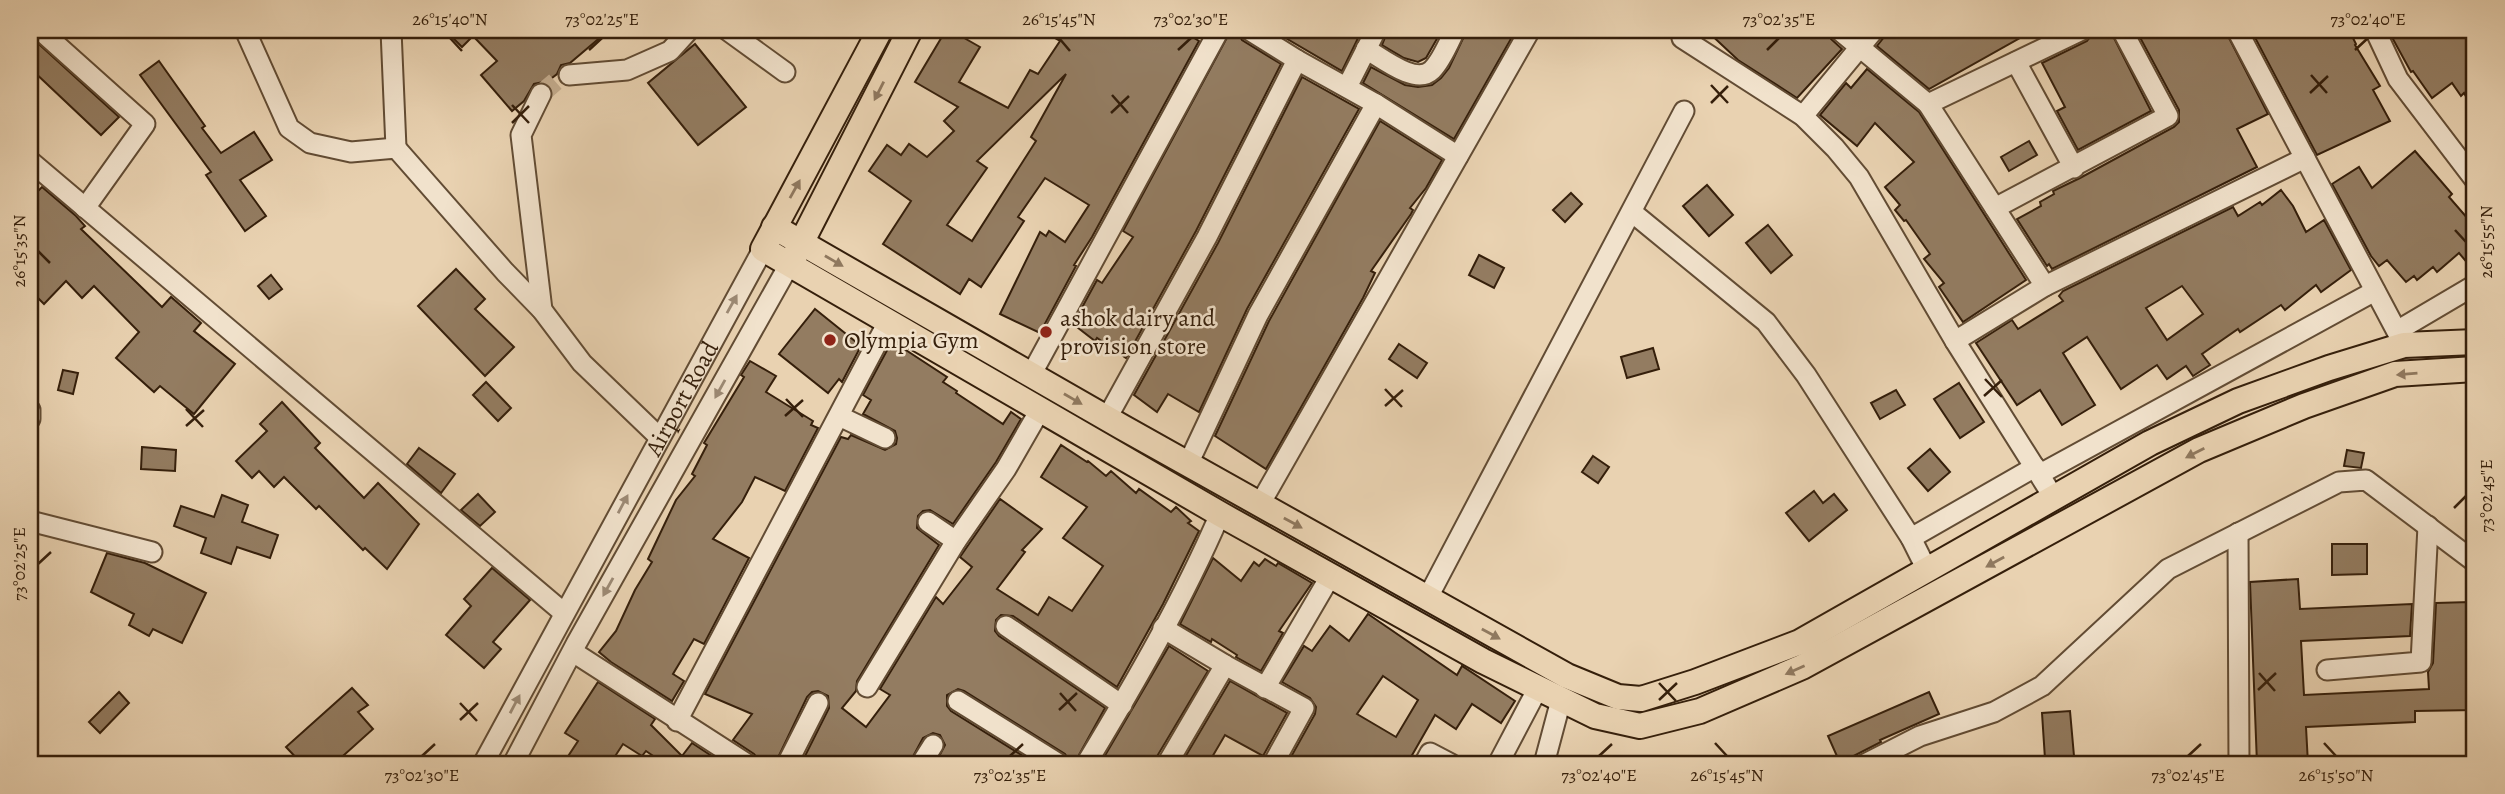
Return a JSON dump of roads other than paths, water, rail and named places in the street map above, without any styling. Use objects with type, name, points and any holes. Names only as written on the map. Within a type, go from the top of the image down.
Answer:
[{"type":"main road","name":"Airport Road","points":[[763,249],[880,30]]},
{"type":"main road","name":"Airport Road","points":[[789,265],[910,30]]},
{"type":"main road","points":[[774,227],[1188,464],[1567,676],[1618,697],[1641,699],[1696,682],[1800,642],[2150,443],[2238,401],[2400,338],[2475,341]]},
{"type":"main road","points":[[763,249],[1220,514],[1483,661],[1595,716],[1640,726],[1700,711],[1802,667],[2199,450],[2304,407],[2395,374],[2475,369]]},
{"type":"street","points":[[40,30],[145,124],[85,208]]},
{"type":"street","points":[[245,30],[289,128],[310,142],[351,152],[396,148]]},
{"type":"street","points":[[390,30],[396,148],[542,310],[582,363],[659,437]]},
{"type":"street","points":[[569,75],[627,69],[670,51],[689,30]]},
{"type":"street","points":[[727,30],[785,72]]},
{"type":"street","points":[[1031,374],[1219,30]]},
{"type":"street","points":[[1249,30],[1376,104],[1458,156]]},
{"type":"street","points":[[1347,87],[1376,30]]},
{"type":"street","points":[[1366,49],[1411,74],[1422,76],[1432,70],[1455,30]]},
{"type":"street","points":[[1260,504],[1530,30]]},
{"type":"street","points":[[1839,30],[1928,104],[2045,286]]},
{"type":"street","points":[[1803,116],[1874,30]]},
{"type":"street","points":[[1928,104],[2082,30]]},
{"type":"street","points":[[1995,208],[2168,116],[2122,30]]},
{"type":"street","points":[[2237,30],[2400,338],[2475,285]]},
{"type":"street","points":[[2375,30],[2398,79],[2475,180]]},
{"type":"street","points":[[1682,38],[1803,116],[1859,177],[1955,341],[2054,498]]},
{"type":"street","points":[[1107,418],[1207,237],[1297,60]]},
{"type":"street","points":[[2016,61],[2074,168]]},
{"type":"street","points":[[541,94],[521,135],[542,310]]},
{"type":"street","points":[[1188,464],[1258,315],[1376,104]]},
{"type":"street","points":[[1427,598],[1685,111]]},
{"type":"street","points":[[1955,341],[2045,286],[2305,158]]},
{"type":"street","points":[[30,161],[564,613]]},
{"type":"street","points":[[1633,213],[1766,322],[1806,375],[1911,538],[1927,570]]},
{"type":"street","name":"Airport Road","points":[[483,764],[763,249]]},
{"type":"street","name":"Airport Road","points":[[519,762],[573,652],[789,265]]},
{"type":"street","points":[[1911,538],[2375,291]]},
{"type":"street","points":[[677,721],[888,322]]},
{"type":"street","points":[[30,410],[30,419]]},
{"type":"street","points":[[867,687],[956,541],[1006,469],[1041,410]]},
{"type":"street","points":[[839,416],[885,438]]},
{"type":"street","points":[[1865,764],[1920,736],[1994,712],[2042,685],[2168,569],[2339,482],[2367,480],[2475,562]]},
{"type":"street","points":[[1086,764],[1122,705],[1200,560],[1220,514]]},
{"type":"street","points":[[30,521],[152,552]]},
{"type":"street","points":[[928,522],[956,541]]},
{"type":"street","points":[[2327,670],[2421,662],[2428,526]]},
{"type":"street","points":[[2238,533],[2239,764]]},
{"type":"street","points":[[1265,688],[1331,575]]},
{"type":"street","points":[[1006,626],[1122,705]]},
{"type":"street","points":[[1163,628],[1225,666],[1304,708],[1273,764]]},
{"type":"street","points":[[573,652],[747,764]]},
{"type":"street","points":[[1167,764],[1225,666]]},
{"type":"street","points":[[1498,764],[1538,688]]},
{"type":"street","points":[[1544,764],[1561,700]]},
{"type":"street","points":[[958,701],[1059,764]]},
{"type":"street","points":[[787,764],[818,704]]},
{"type":"street","points":[[921,764],[933,745]]},
{"type":"street","points":[[1424,764],[1430,753],[1451,764]]},
{"type":"tunnel","points":[[541,94],[556,81],[569,75]]},
{"type":"place","name":"ashok dairy and provision store","points":[[1046,332]]},
{"type":"place","name":"Olympia Gym","points":[[830,340]]}]
